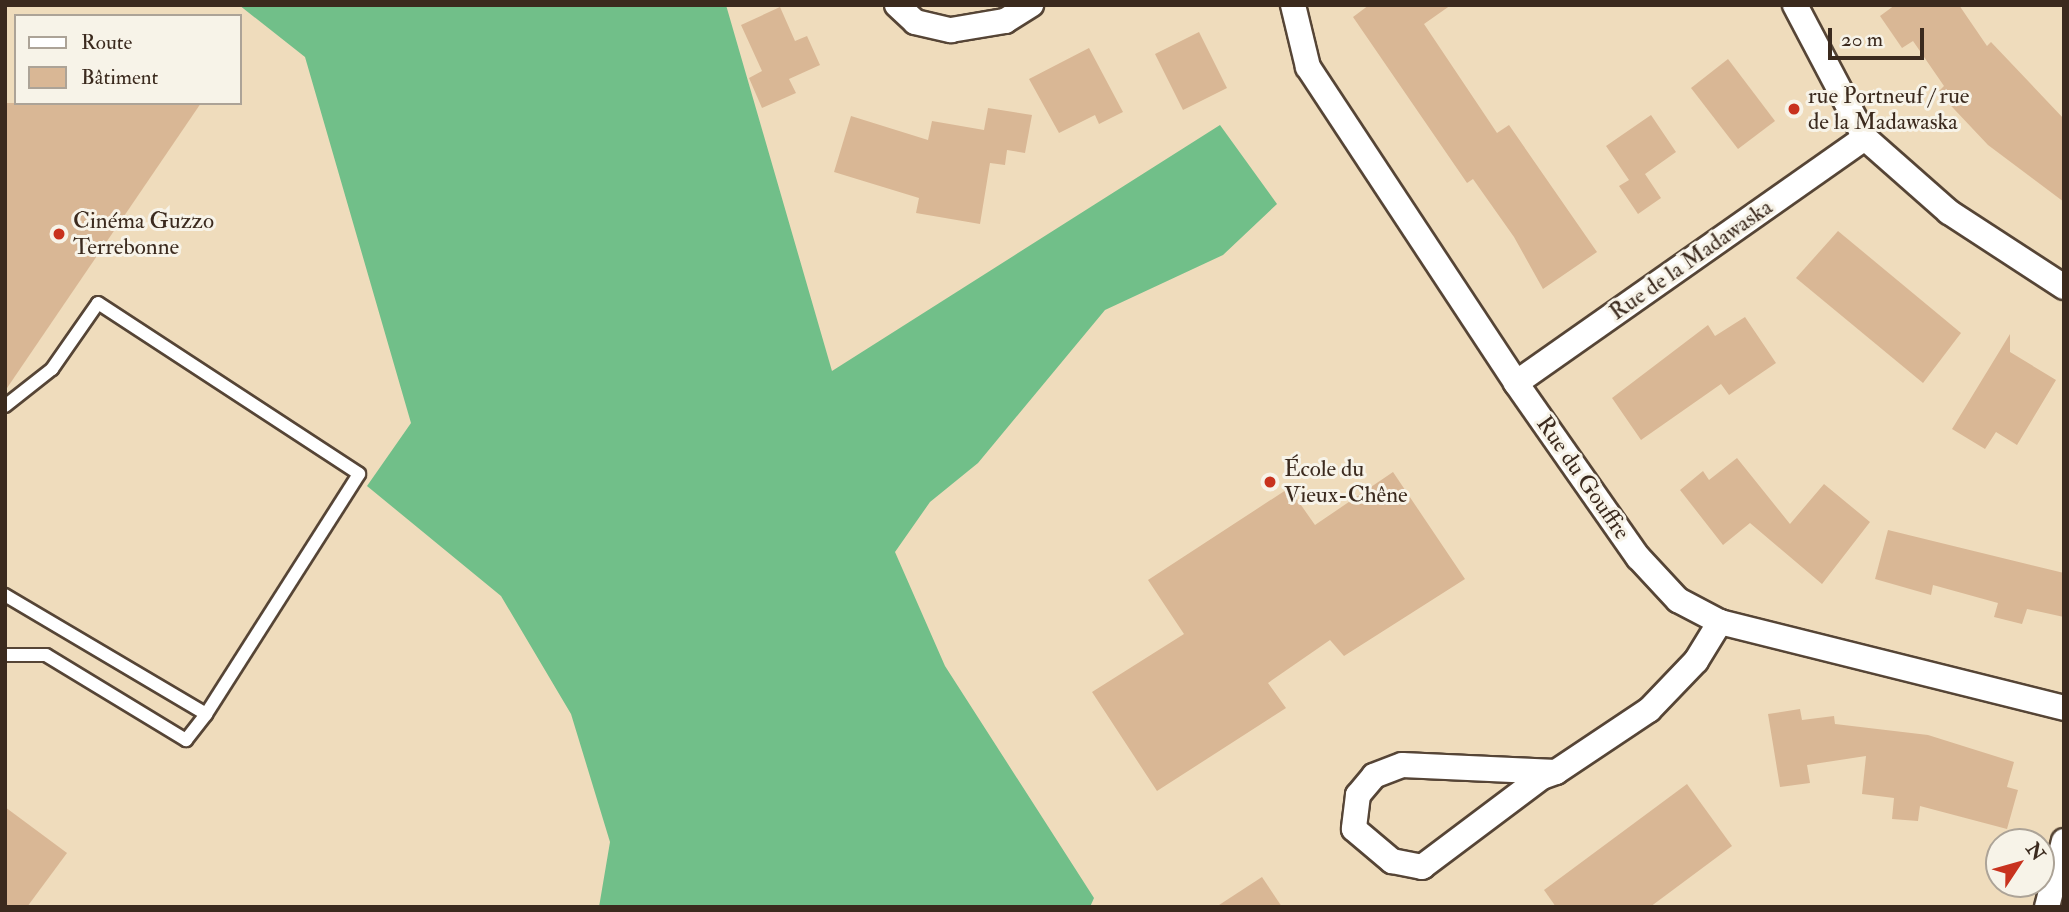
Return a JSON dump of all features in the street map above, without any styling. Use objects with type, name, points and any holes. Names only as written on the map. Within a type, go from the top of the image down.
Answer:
[{"type":"street","points":[[897,5],[915,22],[951,30],[1005,21],[1031,5]]},
{"type":"street","name":"Rue du Gouffre","points":[[1293,5],[1308,67],[1516,383],[1638,557],[1678,600],[1720,622],[2064,708]]},
{"type":"street","points":[[1795,5],[1865,138],[1949,212],[2064,287]]},
{"type":"street","name":"Rue de la Madawaska","points":[[1516,383],[1865,138]]},
{"type":"street","points":[[1556,772],[1402,765],[1374,776],[1358,795],[1354,829],[1392,861],[1422,867],[1649,710],[1696,661],[1720,622]]},
{"type":"street","points":[[2047,907],[2064,841]]},
{"type":"lane","points":[[5,406],[52,369],[98,303],[359,474],[206,714],[186,740],[46,655],[5,655]]},
{"type":"lane","points":[[5,595],[206,714]]},
{"type":"green space","points":[[239,5],[726,5],[832,371],[1220,125],[1277,204],[1223,255],[1105,310],[978,463],[930,502],[895,552],[945,666],[1094,898],[1090,907],[599,907],[610,842],[571,714],[501,596],[367,486],[411,423],[305,57]]},
{"type":"building","points":[[1369,5],[1451,5],[1424,24],[1497,133],[1509,125],[1597,252],[1543,289],[1514,237],[1473,179],[1467,183],[1353,17]]},
{"type":"building","points":[[1895,5],[1959,5],[1987,46],[1991,42],[2064,119],[2064,202],[1988,145],[1938,92],[1944,86],[1913,41],[1902,48],[1880,16]]},
{"type":"building","points":[[780,7],[795,41],[807,36],[820,65],[789,79],[796,93],[762,108],[749,78],[762,71],[741,25]]},
{"type":"building","points":[[1199,32],[1227,88],[1183,110],[1155,54]]},
{"type":"building","points":[[1089,48],[1123,112],[1099,124],[1095,115],[1059,133],[1029,79]]},
{"type":"building","points":[[1728,59],[1775,121],[1738,149],[1691,88]]},
{"type":"building","name":"Cinéma Guzzo Terrebonne","points":[[5,103],[200,105],[5,391]]},
{"type":"building","points":[[988,108],[1032,115],[1025,153],[1007,150],[1005,165],[990,163],[980,224],[916,213],[919,198],[834,172],[851,116],[928,140],[932,121],[984,130]]},
{"type":"building","points":[[1651,115],[1676,152],[1645,174],[1661,198],[1638,214],[1619,186],[1629,180],[1606,146]]},
{"type":"building","points":[[1838,231],[1961,333],[1923,383],[1796,278]]},
{"type":"building","points":[[1745,317],[1776,363],[1729,395],[1721,384],[1641,440],[1612,398],[1708,325],[1715,336]]},
{"type":"building","points":[[2010,334],[2010,352],[2056,380],[2017,445],[1996,432],[1985,449],[1952,429]]},
{"type":"building","points":[[1737,458],[1790,524],[1824,484],[1870,522],[1822,584],[1750,523],[1723,545],[1680,490],[1703,471],[1709,480]]},
{"type":"building","points":[[1393,472],[1465,579],[1344,656],[1330,640],[1268,683],[1286,708],[1157,791],[1092,692],[1184,634],[1148,580],[1289,488],[1315,525]]},
{"type":"building","points":[[1888,530],[2064,573],[2064,617],[2027,609],[2022,624],[1994,617],[1998,603],[1933,585],[1931,595],[1875,579]]},
{"type":"building","points":[[1800,709],[1802,720],[1834,716],[1835,724],[1928,735],[2014,762],[2007,787],[2018,790],[2007,828],[1920,806],[1918,821],[1892,819],[1894,798],[1862,794],[1866,756],[1807,765],[1810,783],[1780,787],[1768,714]]},
{"type":"building","points":[[1687,784],[1732,846],[1650,907],[1556,907],[1544,890]]},
{"type":"building","points":[[5,807],[67,853],[27,907],[5,907]]},
{"type":"building","points":[[1262,877],[1282,907],[1216,907]]},
{"type":"place","name":"rue Portneuf / rue de la Madawaska","points":[[1794,109]]},
{"type":"place","name":"Cinéma Guzzo Terrebonne","points":[[59,234]]},
{"type":"place","name":"École du Vieux-Chêne","points":[[1270,482]]}]
